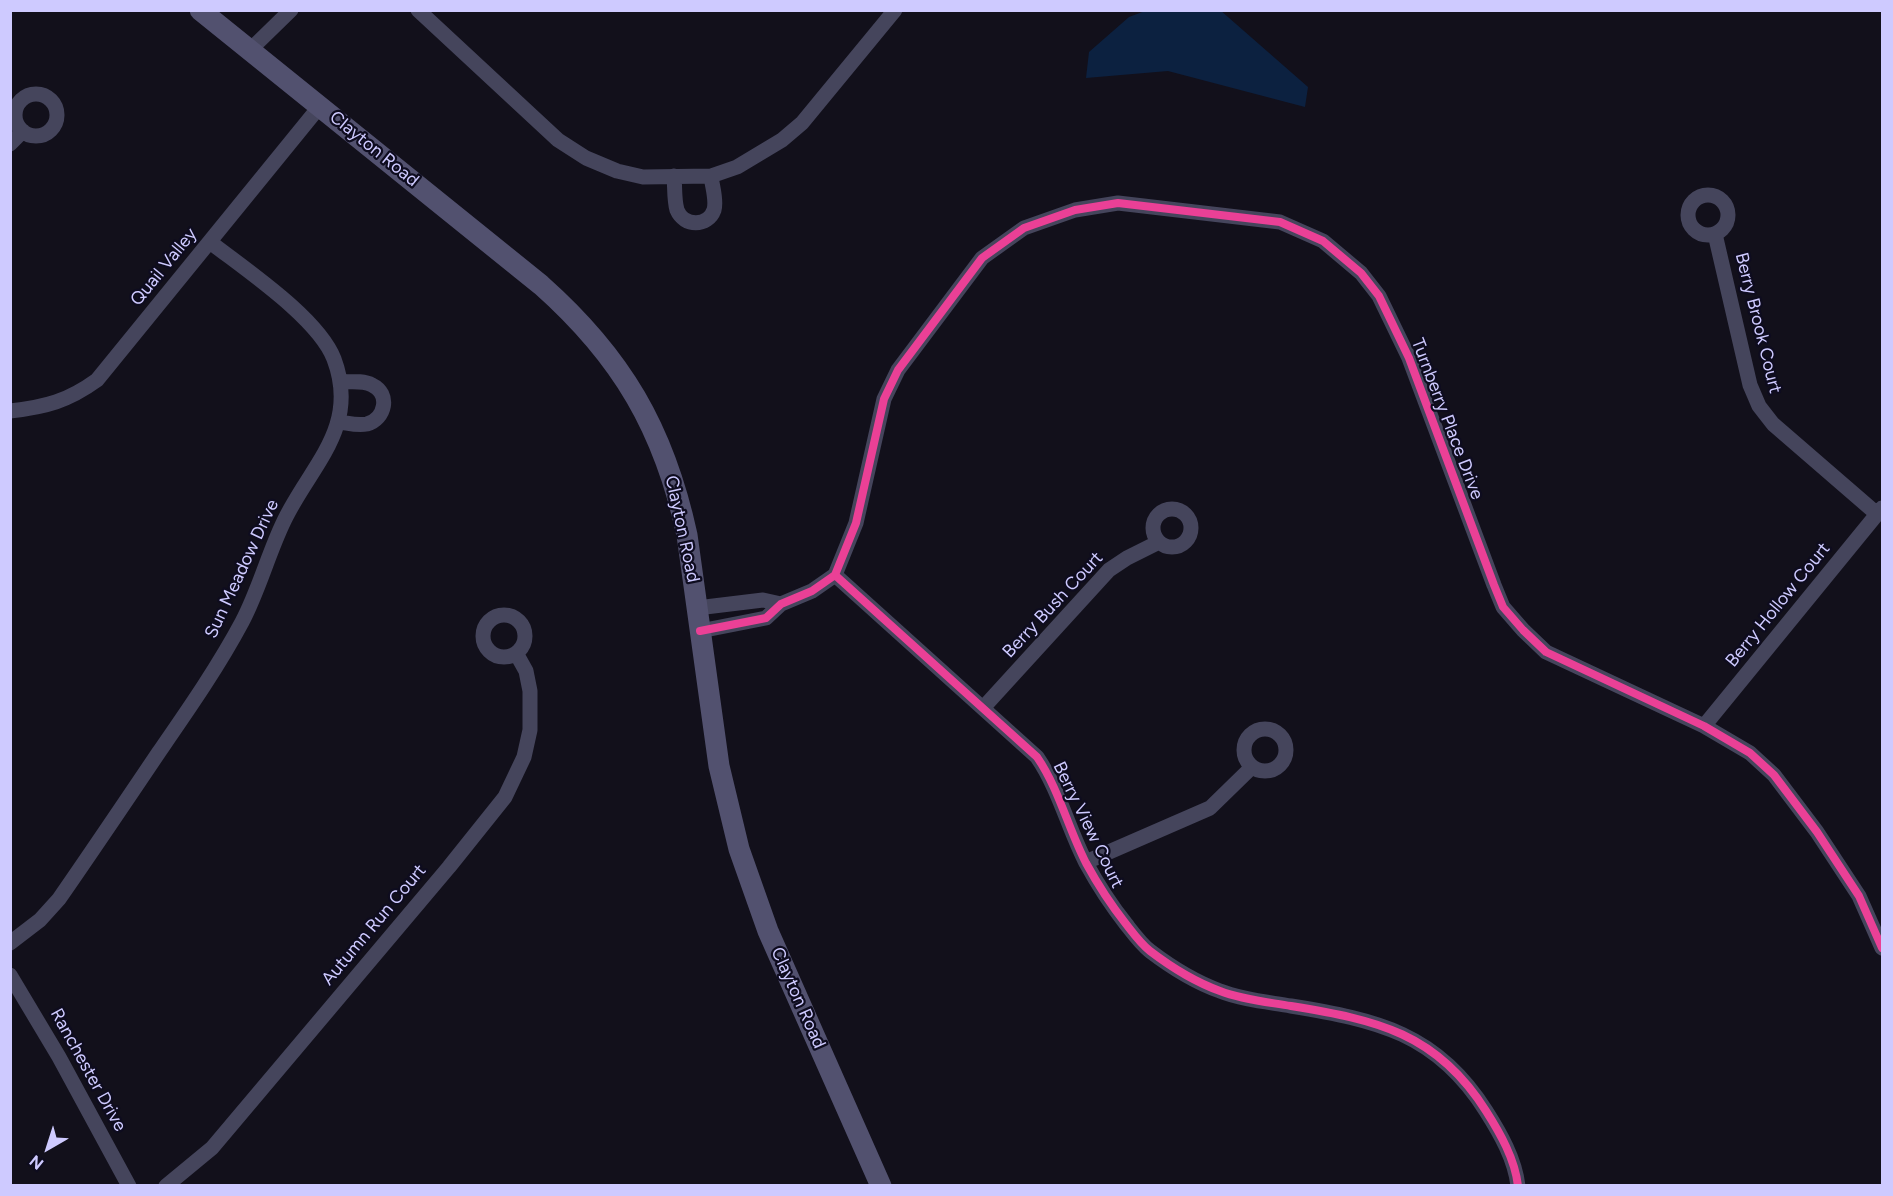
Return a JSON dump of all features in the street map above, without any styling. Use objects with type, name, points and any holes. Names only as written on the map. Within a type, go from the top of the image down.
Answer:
[{"type":"main road","name":"Clayton Road","points":[[200,10],[541,285],[603,347],[636,396],[650,422],[673,477],[687,535],[719,766],[731,821],[748,877],[768,931],[881,1185]]},
{"type":"street","points":[[250,50],[291,10]]},
{"type":"street","points":[[418,10],[558,140],[586,158],[617,171],[643,177],[711,176],[737,167],[782,140],[802,123],[895,10]]},
{"type":"street","name":"Quail Valley","points":[[10,411],[59,402],[97,380],[320,106]]},
{"type":"street","points":[[10,144],[23,131]]},
{"type":"street","points":[[674,176],[678,213],[693,223],[706,220],[713,212],[715,206],[711,176]]},
{"type":"street","name":"Turnberry Place Drive","points":[[835,575],[856,523],[884,399],[898,370],[982,258],[1024,228],[1076,210],[1118,203],[1280,222],[1323,241],[1361,273],[1379,296],[1409,358],[1503,607],[1522,630],[1546,652],[1704,726],[1750,753],[1774,775],[1817,832],[1859,896],[1882,948]]},
{"type":"street","name":"Berry Brook Court","points":[[1715,234],[1750,385],[1759,406],[1773,424],[1880,511]]},
{"type":"street","name":"Sun Meadow Drive","points":[[10,943],[40,920],[59,899],[220,660],[254,598],[291,507],[327,451],[339,422],[340,382],[334,360],[324,339],[309,321],[210,242]]},
{"type":"street","points":[[339,422],[367,424],[378,418],[384,408],[382,394],[372,385],[340,382]]},
{"type":"street","name":"Berry Hollow Court","points":[[1704,726],[1880,511]]},
{"type":"street","name":"Berry Bush Court","points":[[984,708],[1109,570],[1126,558],[1159,542]]},
{"type":"street","points":[[700,631],[766,618],[781,604],[812,591],[835,575]]},
{"type":"street","name":"Berry View Court","points":[[835,575],[1037,757],[1050,776],[1086,862],[1111,905],[1147,949],[1196,980],[1221,992],[1252,1000],[1349,1016],[1398,1031],[1422,1044],[1465,1080],[1480,1101],[1508,1152],[1518,1185]]},
{"type":"street","points":[[697,608],[763,600],[781,604]]},
{"type":"street","name":"Autumn Run Court","points":[[166,1185],[218,1142],[505,797],[524,757],[530,730],[530,692],[526,671],[516,653]]},
{"type":"street","points":[[1086,862],[1210,808],[1252,766]]},
{"type":"street","name":"Ranchester Drive","points":[[10,975],[129,1185]]},
{"type":"water","points":[[1220,10],[1308,87],[1305,107],[1168,71],[1086,78],[1089,52],[1129,17],[1145,11]]},
{"type":"cycle path","points":[[700,631],[766,618],[781,604],[812,591],[835,575],[856,523],[884,399],[898,370],[982,258],[1024,228],[1075,210],[1118,203],[1280,222],[1323,241],[1361,273],[1379,296],[1409,358],[1503,607],[1546,652],[1704,726],[1750,753],[1774,775],[1817,832],[1859,896],[1882,948]]},
{"type":"cycle path","points":[[835,575],[1037,757],[1045,769],[1091,871],[1115,910],[1147,948],[1183,974],[1220,991],[1247,999],[1351,1017],[1402,1034],[1425,1047],[1447,1064],[1467,1085],[1486,1111],[1510,1156],[1518,1186]]}]
